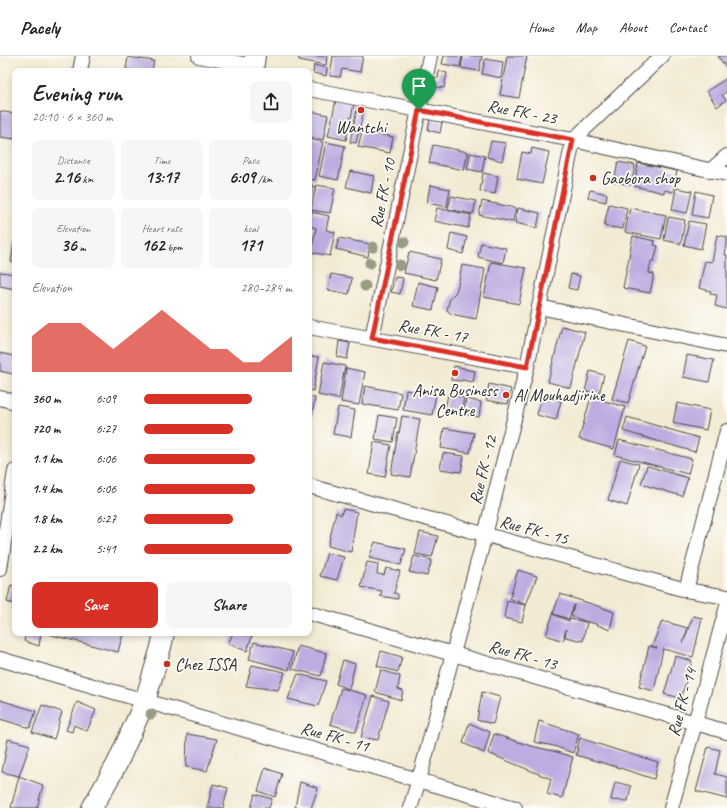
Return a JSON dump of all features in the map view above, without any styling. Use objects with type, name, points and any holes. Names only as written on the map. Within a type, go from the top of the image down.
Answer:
[{"type":"main road","points":[[92,808],[117,764],[145,701],[163,636]]},
{"type":"street","points":[[81,68],[83,56]]},
{"type":"street","points":[[199,56],[254,64]]},
{"type":"street","name":"Rue FK - 10","points":[[372,338],[430,56]]},
{"type":"street","points":[[573,140],[662,56]]},
{"type":"street","name":"Rue FK - 23","points":[[312,89],[573,140],[727,174]]},
{"type":"street","name":"Rue FK - 12","points":[[410,808],[419,780],[485,535],[527,367],[573,140]]},
{"type":"street","points":[[710,171],[727,156]]},
{"type":"street","points":[[539,307],[727,346]]},
{"type":"street","name":"Rue FK - 17","points":[[312,328],[527,367]]},
{"type":"street","points":[[0,398],[12,401]]},
{"type":"street","points":[[686,590],[727,431]]},
{"type":"street","name":"Rue FK - 15","points":[[312,487],[686,590],[727,597]]},
{"type":"street","points":[[0,569],[12,491]]},
{"type":"street","name":"Rue FK - 14","points":[[670,808],[727,606]]},
{"type":"street","name":"Rue FK - 13","points":[[312,614],[727,732]]},
{"type":"street","name":"Rue FK - 11","points":[[0,659],[515,808]]},
{"type":"building","points":[[299,56],[327,56],[326,65],[299,60]]},
{"type":"building","points":[[333,56],[363,56],[360,72],[342,69],[340,77],[330,76]]},
{"type":"building","points":[[444,56],[462,56],[460,67],[442,64]]},
{"type":"building","points":[[463,56],[482,56],[479,71],[461,68]]},
{"type":"building","points":[[507,56],[527,56],[519,98],[500,95]]},
{"type":"building","points":[[718,56],[727,56],[727,69]]},
{"type":"building","points":[[128,57],[154,61],[153,68],[126,68]]},
{"type":"building","points":[[485,59],[503,62],[501,78],[482,74]]},
{"type":"building","points":[[314,65],[327,68],[326,76],[313,73]]},
{"type":"building","points":[[439,71],[447,73],[444,88],[430,88],[432,77],[438,78]]},
{"type":"building","points":[[727,78],[727,91],[722,95],[726,100],[717,107],[707,91]]},
{"type":"building","points":[[336,100],[354,104],[346,140],[328,136]]},
{"type":"building","points":[[357,109],[364,110],[356,143],[350,142]]},
{"type":"building","points":[[0,111],[12,113],[12,139],[0,137]]},
{"type":"building","points":[[312,111],[328,115],[323,140],[312,138]]},
{"type":"building","points":[[430,119],[442,122],[440,133],[428,130]]},
{"type":"building","points":[[362,131],[393,137],[390,153],[358,147]]},
{"type":"building","points":[[312,140],[323,142],[315,180],[312,180]]},
{"type":"building","points":[[491,141],[506,143],[502,161],[487,157]]},
{"type":"building","points":[[326,142],[345,146],[338,180],[319,176]]},
{"type":"building","points":[[433,145],[468,152],[464,170],[429,163]]},
{"type":"building","points":[[532,148],[549,152],[542,184],[517,179],[522,152],[531,154]]},
{"type":"building","points":[[470,153],[485,156],[482,172],[467,169]]},
{"type":"building","points":[[618,162],[635,165],[631,185],[614,182]]},
{"type":"building","points":[[638,163],[677,171],[673,192],[664,190],[664,193],[634,186]]},
{"type":"building","points":[[350,171],[374,176],[371,193],[346,187]]},
{"type":"building","points":[[483,173],[498,176],[495,194],[480,191]]},
{"type":"building","points":[[316,185],[335,188],[330,213],[312,210]]},
{"type":"building","points":[[430,185],[450,189],[447,207],[427,203]]},
{"type":"building","points":[[676,188],[692,191],[687,213],[672,210]]},
{"type":"building","points":[[590,190],[607,194],[606,202],[588,198]]},
{"type":"building","points":[[696,191],[712,195],[708,218],[692,215]]},
{"type":"building","points":[[451,196],[476,201],[473,214],[448,209]]},
{"type":"building","points":[[482,201],[516,208],[513,222],[479,215]]},
{"type":"building","points":[[609,204],[627,208],[623,229],[604,226]]},
{"type":"building","points":[[437,208],[471,215],[468,228],[434,221]]},
{"type":"building","points":[[518,208],[540,213],[537,228],[515,223]]},
{"type":"building","points":[[630,208],[666,215],[661,239],[625,232]]},
{"type":"building","points":[[312,212],[329,216],[326,230],[335,232],[330,256],[312,252],[316,228],[312,227]]},
{"type":"building","points":[[668,217],[685,220],[681,244],[664,240]]},
{"type":"building","points":[[689,221],[706,224],[701,249],[684,245]]},
{"type":"building","points":[[451,233],[467,237],[463,254],[448,250]]},
{"type":"building","points":[[717,235],[727,237],[725,255],[727,255],[727,309],[715,306],[717,295],[710,294],[711,291],[699,288],[705,261],[712,262]]},
{"type":"building","points":[[633,236],[655,241],[654,245],[658,246],[654,261],[651,261],[649,273],[654,274],[650,293],[623,288]]},
{"type":"building","points":[[339,238],[370,244],[368,257],[336,249]]},
{"type":"building","points":[[481,243],[506,248],[503,263],[478,257]]},
{"type":"building","points":[[409,252],[441,259],[436,280],[404,273]]},
{"type":"building","points":[[491,262],[526,268],[519,304],[484,297]]},
{"type":"building","points":[[462,265],[485,269],[476,319],[451,314],[447,310],[450,298],[456,292]]},
{"type":"building","points":[[0,272],[12,274],[12,288],[0,286]]},
{"type":"building","points":[[331,274],[352,278],[349,294],[328,290]]},
{"type":"building","points":[[571,274],[580,276],[577,290],[568,288]]},
{"type":"building","points":[[395,277],[403,278],[400,294],[391,292]]},
{"type":"building","points":[[418,282],[438,287],[433,310],[413,306]]},
{"type":"building","points":[[562,326],[585,332],[571,388],[548,382]]},
{"type":"building","points":[[339,341],[350,343],[347,359],[337,357]]},
{"type":"building","points":[[629,341],[645,346],[628,403],[612,399]]},
{"type":"building","points":[[0,353],[12,356],[12,374],[0,371]]},
{"type":"building","points":[[687,355],[714,360],[709,382],[683,377]]},
{"type":"building","points":[[312,356],[319,357],[312,391]]},
{"type":"building","points":[[324,362],[345,366],[339,399],[318,395]]},
{"type":"building","points":[[454,366],[475,371],[473,382],[451,380]]},
{"type":"building","points":[[346,368],[365,372],[359,405],[341,402]]},
{"type":"building","points":[[590,371],[604,375],[599,394],[585,391]]},
{"type":"building","points":[[489,384],[511,389],[508,404],[486,400]]},
{"type":"building","points":[[365,386],[401,393],[398,410],[362,404]]},
{"type":"building","points":[[406,390],[436,395],[432,415],[403,410]]},
{"type":"building","points":[[448,394],[464,398],[461,413],[445,410]]},
{"type":"building","points":[[542,396],[561,401],[556,420],[537,415]]},
{"type":"building","points":[[591,397],[625,407],[614,449],[579,439]]},
{"type":"building","points":[[312,398],[315,398],[312,416]]},
{"type":"building","points":[[466,399],[481,402],[479,417],[463,414]]},
{"type":"building","points":[[677,403],[710,410],[706,430],[673,423]]},
{"type":"building","points":[[338,407],[355,410],[351,437],[333,434]]},
{"type":"building","points":[[379,415],[397,418],[393,442],[375,439]]},
{"type":"building","points":[[402,416],[420,419],[410,477],[391,474]]},
{"type":"building","points":[[627,417],[699,438],[695,452],[623,431]]},
{"type":"building","points":[[444,428],[474,433],[470,453],[441,448]]},
{"type":"building","points":[[619,440],[692,459],[688,474],[615,455]]},
{"type":"building","points":[[374,442],[391,445],[385,477],[369,474]]},
{"type":"building","points":[[443,453],[464,456],[461,472],[440,469]]},
{"type":"building","points":[[620,459],[639,464],[627,506],[608,500]]},
{"type":"building","points":[[647,466],[688,478],[682,496],[641,484]]},
{"type":"building","points":[[343,509],[357,512],[351,552],[328,546],[336,512],[341,515]]},
{"type":"building","points":[[420,532],[438,536],[432,557],[415,554]]},
{"type":"building","points":[[375,542],[406,549],[401,565],[369,558]]},
{"type":"building","points":[[327,553],[344,557],[337,580],[320,576]]},
{"type":"building","points":[[414,556],[432,560],[427,576],[409,572]]},
{"type":"building","points":[[367,562],[378,564],[377,574],[384,575],[386,568],[400,571],[394,593],[398,594],[398,599],[380,596],[382,591],[361,587]]},
{"type":"building","points":[[518,570],[537,576],[526,605],[510,598]]},
{"type":"building","points":[[11,585],[12,585],[12,603],[7,602]]},
{"type":"building","points":[[560,594],[614,612],[610,630],[571,616],[574,605],[569,619],[553,614]]},
{"type":"building","points":[[507,601],[526,605],[522,622],[504,618]]},
{"type":"building","points":[[553,614],[569,621],[569,619],[587,622],[583,641],[565,637],[566,629],[563,641],[546,635]]},
{"type":"building","points":[[693,616],[702,618],[693,657],[663,649],[654,691],[639,687],[649,646],[657,648],[652,646],[662,621],[688,628],[683,643]]},
{"type":"building","points":[[25,636],[41,636],[39,646],[24,641]]},
{"type":"building","points":[[56,636],[122,636],[118,652]]},
{"type":"building","points":[[232,636],[252,636],[247,651],[228,644]]},
{"type":"building","points":[[254,642],[293,652],[289,670],[249,659]]},
{"type":"building","points":[[298,646],[326,653],[321,676],[292,669]]},
{"type":"building","points":[[381,651],[402,657],[398,672],[377,666]]},
{"type":"building","points":[[675,656],[692,661],[681,698],[664,694]]},
{"type":"building","points":[[343,660],[355,664],[349,689],[336,684]]},
{"type":"building","points":[[252,665],[285,672],[278,690],[246,686]]},
{"type":"building","points":[[381,670],[400,676],[398,689],[403,691],[401,700],[375,692]]},
{"type":"building","points":[[298,674],[326,681],[318,706],[288,699]]},
{"type":"building","points":[[341,688],[367,695],[356,732],[330,724]]},
{"type":"building","points":[[482,692],[500,697],[493,724],[477,720]]},
{"type":"building","points":[[373,696],[389,701],[378,740],[361,737]]},
{"type":"building","points":[[0,700],[36,711],[30,728],[0,719]]},
{"type":"building","points":[[77,702],[96,710],[87,731],[74,725],[72,732],[66,730]]},
{"type":"building","points":[[42,705],[62,712],[54,739],[32,732]]},
{"type":"building","points":[[539,721],[579,734],[573,753],[554,746],[534,742]]},
{"type":"building","points":[[469,723],[490,732],[484,753],[463,743]]},
{"type":"building","points":[[187,734],[217,739],[207,771],[186,767]]},
{"type":"building","points":[[494,734],[573,757],[562,798],[547,794],[551,779],[488,753]]},
{"type":"building","points":[[580,738],[658,762],[654,779],[576,755]]},
{"type":"building","points":[[8,739],[30,745],[19,776],[2,772]]},
{"type":"building","points":[[708,747],[720,750],[715,774],[727,777],[727,799],[696,791]]},
{"type":"building","points":[[265,768],[282,774],[275,797],[258,791]]},
{"type":"building","points":[[19,776],[43,785],[37,808],[11,808]]},
{"type":"building","points":[[300,782],[318,788],[311,808],[295,807]]},
{"type":"building","points":[[615,782],[631,786],[628,801],[611,800]]},
{"type":"building","points":[[213,784],[228,788],[223,808],[207,808]]},
{"type":"building","points":[[255,794],[272,799],[269,808],[251,808]]},
{"type":"place","name":"Wantchi","points":[[361,110]]},
{"type":"place","name":"Gaobora shop","points":[[593,178]]},
{"type":"place","name":"Anisa Business Centre","points":[[455,373]]},
{"type":"place","name":"Al Mouhadjirine","points":[[506,395]]},
{"type":"place","name":"Chez ISSA","points":[[167,664]]},
{"type":"route","points":[[419,110],[573,140],[527,367],[372,338],[419,110]]}]
